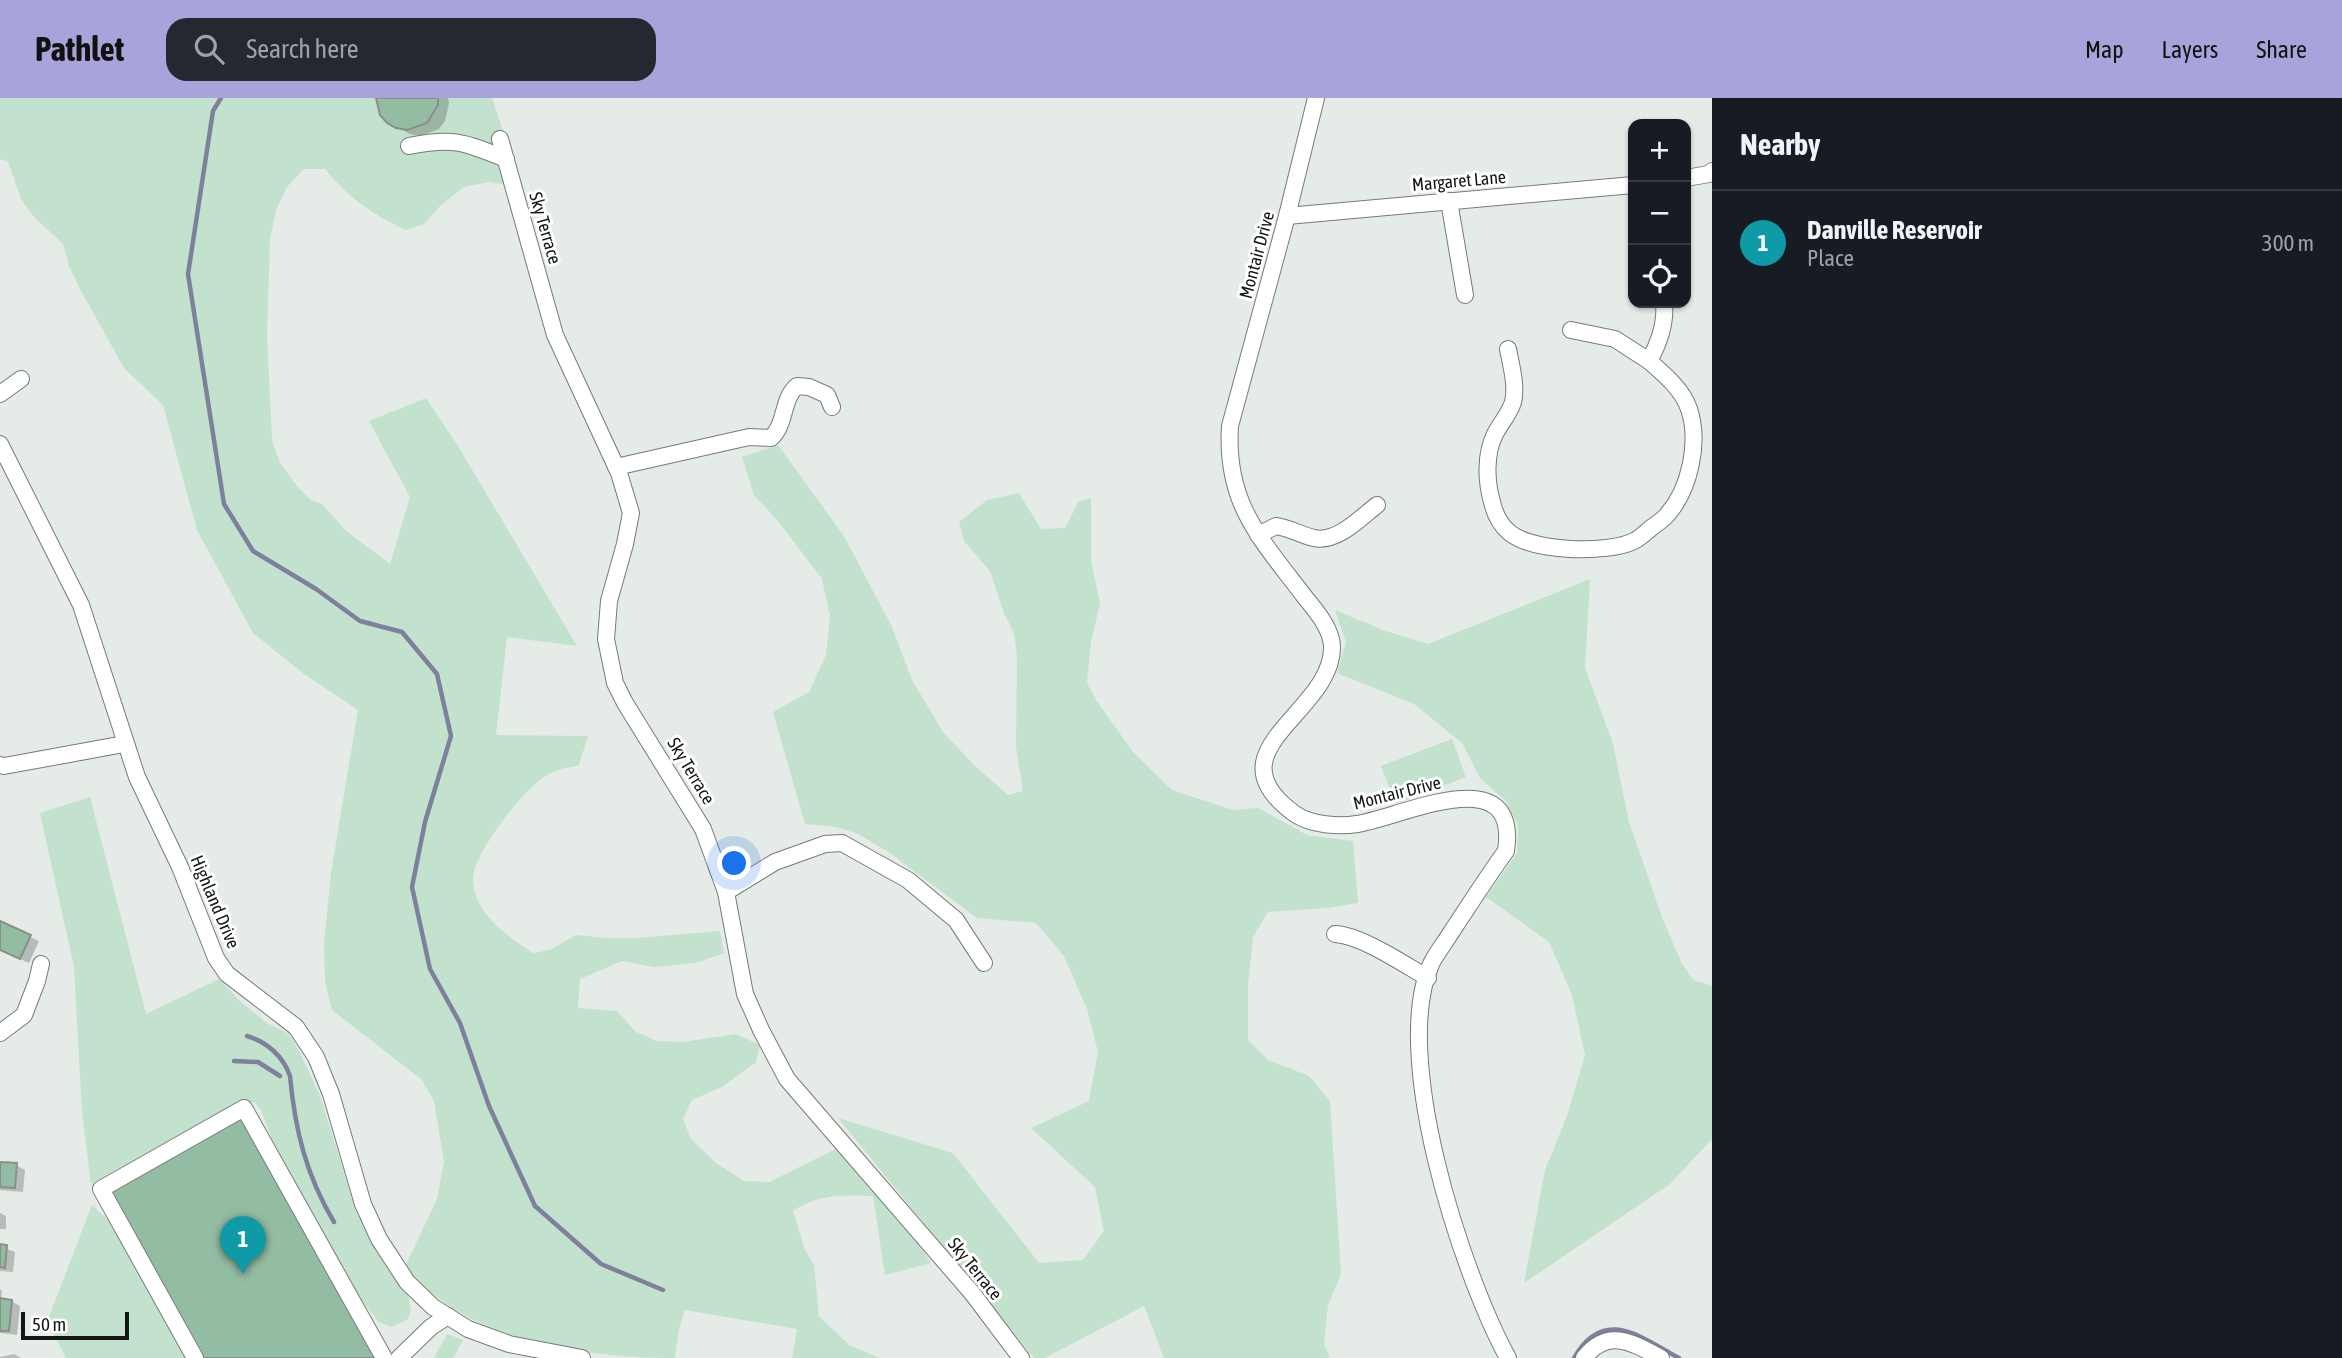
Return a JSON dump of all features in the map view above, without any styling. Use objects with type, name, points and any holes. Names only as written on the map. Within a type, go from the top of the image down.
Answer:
[{"type":"street","name":"Montair Drive","points":[[1316,98],[1230,426],[1228,454],[1234,485],[1258,535],[1323,620],[1332,645],[1329,668],[1322,683],[1275,738],[1265,754],[1262,772],[1267,786],[1279,800],[1297,816],[1318,823],[1356,824],[1470,797],[1494,805],[1506,818],[1509,831],[1506,851],[1432,964],[1422,1001],[1418,1052],[1423,1100],[1462,1251],[1490,1325],[1508,1358]]},
{"type":"street","name":"Sky Terrace","points":[[500,139],[555,335],[616,467],[631,513],[609,601],[606,639],[615,683],[703,829],[726,892],[745,994],[787,1079],[972,1293],[1021,1358]]},
{"type":"street","points":[[409,146],[444,140],[468,144],[506,159]]},
{"type":"street","points":[[1691,177],[1712,171]]},
{"type":"street","name":"Margaret Lane","points":[[1287,216],[1628,185]]},
{"type":"street","points":[[1449,201],[1465,295]]},
{"type":"street","points":[[1649,360],[1658,346],[1664,308]]},
{"type":"street","points":[[1508,349],[1513,403],[1490,444],[1488,471],[1492,502],[1499,523],[1512,535],[1528,542],[1556,547],[1606,548],[1637,540],[1666,516],[1682,491],[1694,436],[1689,408],[1669,379],[1649,360],[1615,339],[1572,330]]},
{"type":"street","points":[[0,394],[21,379]]},
{"type":"street","points":[[616,467],[749,437],[771,438],[782,420],[792,390],[797,386],[809,387],[827,395],[831,407]]},
{"type":"street","name":"Highland Drive","points":[[0,444],[81,604],[124,744],[180,867],[216,958],[227,974],[296,1027],[316,1056],[331,1094],[363,1204],[379,1239],[407,1282],[433,1307],[468,1329],[509,1344],[582,1358]]},
{"type":"street","points":[[1258,535],[1276,526],[1324,539],[1345,529],[1377,505]]},
{"type":"street","points":[[0,765],[124,744]]},
{"type":"street","points":[[726,892],[775,862],[825,844],[842,843],[918,888],[956,920],[985,963]]},
{"type":"street","points":[[1335,934],[1384,953],[1428,978]]},
{"type":"street","points":[[0,1033],[24,1015],[41,964]]},
{"type":"street","points":[[195,1358],[100,1189],[244,1108],[384,1358]]},
{"type":"street","points":[[399,1358],[431,1327],[448,1316]]},
{"type":"street","points":[[1584,1358],[1597,1345],[1614,1340],[1624,1340],[1661,1358]]},
{"type":"green space","points":[[0,98],[492,98],[522,187],[489,182],[464,187],[441,205],[424,224],[405,230],[361,204],[325,169],[304,169],[287,187],[276,210],[270,240],[267,335],[272,440],[280,463],[297,486],[311,500],[323,505],[345,530],[390,564],[410,497],[369,421],[426,398],[458,446],[577,646],[507,637],[496,735],[588,736],[579,765],[552,772],[539,781],[514,807],[490,839],[475,869],[473,881],[480,904],[494,923],[533,953],[550,950],[576,935],[638,938],[720,931],[724,953],[696,963],[654,967],[622,961],[580,979],[578,1008],[617,1011],[636,1032],[657,1041],[683,1042],[736,1034],[760,1045],[756,1062],[722,1087],[692,1100],[683,1119],[691,1139],[716,1163],[744,1181],[769,1182],[838,1148],[899,1214],[931,1263],[885,1275],[873,1196],[822,1199],[802,1205],[793,1211],[805,1250],[814,1265],[819,1316],[849,1345],[879,1358],[792,1358],[797,1329],[685,1310],[675,1358],[616,1356],[554,1347],[494,1329],[466,1316],[436,1296],[405,1267],[437,1199],[444,1162],[434,1101],[421,1079],[332,1010],[325,981],[324,943],[331,873],[358,710],[304,674],[253,633],[197,530],[163,405],[124,368],[80,289],[69,266],[63,244],[35,218],[22,201],[8,162],[0,159]]},
{"type":"green space","points":[[778,445],[844,536],[892,627],[912,680],[943,732],[975,766],[1008,795],[1023,791],[1016,747],[1017,656],[1014,633],[1004,613],[990,571],[964,541],[959,522],[987,500],[1019,493],[1041,529],[1065,528],[1079,501],[1091,498],[1091,562],[1100,603],[1091,642],[1087,682],[1096,700],[1133,752],[1172,790],[1233,810],[1258,808],[1307,835],[1353,841],[1358,903],[1268,912],[1253,937],[1248,985],[1248,1040],[1268,1060],[1309,1076],[1330,1101],[1341,1274],[1328,1305],[1324,1344],[1330,1358],[1164,1358],[1144,1306],[1045,1358],[1034,1358],[838,1118],[953,1153],[1039,1263],[1083,1260],[1104,1231],[1095,1187],[1031,1128],[1089,1101],[1098,1052],[1087,1009],[1064,956],[1036,923],[977,918],[887,851],[858,834],[837,827],[805,824],[773,712],[809,692],[826,655],[830,616],[822,579],[778,521],[754,495],[742,457]]},
{"type":"green space","points":[[1590,579],[1585,668],[1613,744],[1629,822],[1662,917],[1681,962],[1693,980],[1712,986],[1712,1139],[1670,1184],[1524,1283],[1545,1170],[1567,1116],[1585,1055],[1572,995],[1549,942],[1486,897],[1517,853],[1518,825],[1506,801],[1480,778],[1462,743],[1414,704],[1337,673],[1346,642],[1335,610],[1383,630],[1428,644]]},
{"type":"green space","points":[[1452,739],[1466,777],[1396,804],[1381,766]]},
{"type":"green space","points":[[90,797],[146,1014],[219,979],[267,1023],[289,1034],[320,1096],[357,1214],[391,1274],[408,1293],[411,1311],[407,1320],[391,1327],[379,1322],[362,1301],[274,1145],[261,1110],[254,1102],[236,1103],[91,1184],[82,1111],[74,967],[40,813]]},
{"type":"green space","points":[[92,1205],[111,1223],[186,1358],[66,1358],[47,1322]]},
{"type":"green space","points":[[447,1334],[463,1340],[453,1358],[434,1358]]},
{"type":"building","points":[[376,98],[438,98],[438,105],[427,123],[407,130],[387,123],[380,115]]},
{"type":"building","points":[[0,921],[31,935],[20,959],[0,950]]},
{"type":"building","points":[[243,1113],[380,1358],[200,1358],[106,1191]]},
{"type":"building","points":[[0,1162],[17,1163],[15,1188],[0,1187]]},
{"type":"building","points":[[0,1244],[7,1245],[5,1268],[0,1267]]},
{"type":"building","points":[[0,1298],[12,1300],[9,1331],[0,1331]]},
{"type":"waterway","points":[[221,98],[213,111],[188,274],[224,504],[253,551],[316,589],[360,621],[402,632],[437,674],[451,736],[425,822],[412,887],[430,969],[460,1023],[489,1106],[535,1206],[601,1264],[663,1290]]},
{"type":"waterway","points":[[247,1036],[273,1051],[287,1069],[303,1152],[316,1187],[334,1222]]},
{"type":"waterway","points":[[234,1061],[258,1062],[280,1076]]},
{"type":"waterway","points":[[1574,1358],[1586,1342],[1598,1333],[1610,1330],[1637,1335],[1679,1358]]},
{"type":"place","name":"Danville Reservoir","points":[[243,1274]]}]
